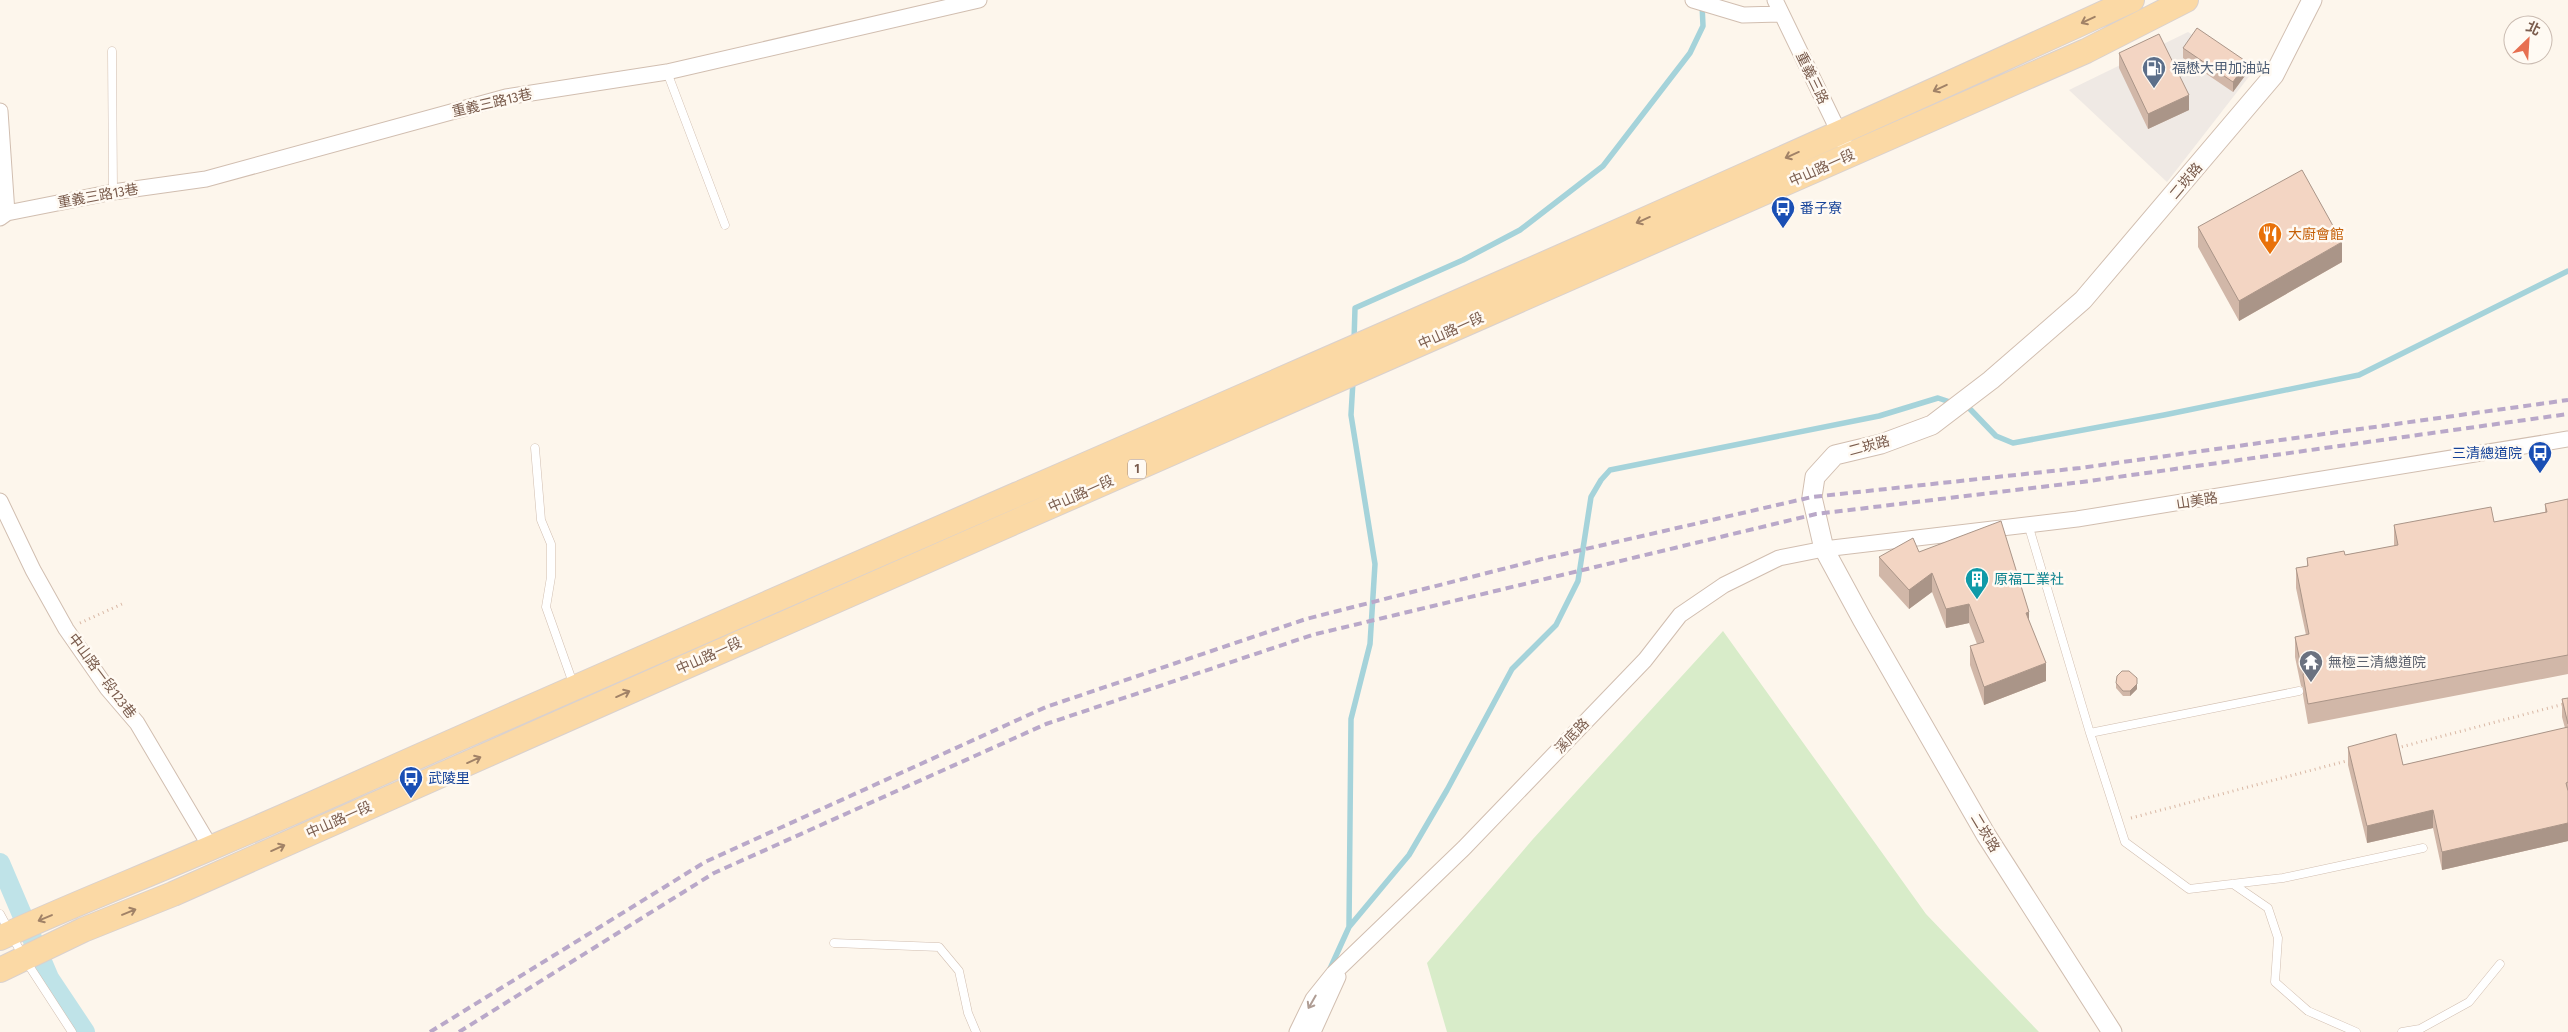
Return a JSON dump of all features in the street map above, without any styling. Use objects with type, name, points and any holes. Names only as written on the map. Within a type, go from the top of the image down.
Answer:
[{"type":"main road","name":"中山路一段","points":[[0,970],[84,930],[173,894],[678,670],[1845,145],[2132,0]]},
{"type":"main road","name":"中山路一段","points":[[7,929],[72,907],[147,873],[211,848],[574,686],[1198,417],[1845,145],[2086,52],[2186,0]]},
{"type":"main road","points":[[665,647],[678,670]]},
{"type":"street","name":"重義三路13巷","points":[[3,216],[113,192],[206,179],[506,97],[666,72],[980,0]]},
{"type":"street","points":[[1693,0],[1743,15],[1778,7]]},
{"type":"street","name":"二崁路","points":[[2112,1032],[1986,835],[1862,619],[1824,548],[1812,497],[1815,477],[1835,455],[1881,444],[1932,425],[1991,380],[2084,300],[2274,75],[2312,0]]},
{"type":"street","name":"重義三路","points":[[1778,7],[1845,145]]},
{"type":"street","points":[[0,111],[3,216]]},
{"type":"street","name":"山美路","points":[[1824,548],[2077,519],[2327,480],[2568,439]]},
{"type":"street","name":"中山路一段123巷","points":[[0,501],[33,570],[66,629],[107,688],[137,722],[211,848]]},
{"type":"street","name":"溪底路","points":[[1297,1032],[1313,999],[1338,969],[1498,813],[1645,660],[1680,615],[1724,585],[1779,558],[1824,548]]},
{"type":"street","name":"溪底路","points":[[1313,1032],[1338,969]]},
{"type":"lane","points":[[112,52],[113,192]]},
{"type":"lane","points":[[666,72],[725,225]]},
{"type":"lane","points":[[535,448],[541,520],[551,544],[551,577],[546,607],[574,686]]},
{"type":"lane","points":[[2028,524],[2125,842],[2189,889],[2283,878],[2423,848]]},
{"type":"lane","points":[[2090,732],[2298,691]]},
{"type":"lane","points":[[2233,884],[2268,908],[2278,938],[2276,982],[2308,1011],[2356,1032]]},
{"type":"lane","points":[[7,929],[28,957],[72,1032]]},
{"type":"lane","points":[[834,943],[939,947],[959,971],[968,1013],[976,1032]]},
{"type":"lane","points":[[2402,1032],[2420,1029],[2470,1002],[2500,964]]},
{"type":"path","points":[[66,629],[122,604]]},
{"type":"path","points":[[2396,748],[2568,703]]},
{"type":"path","points":[[2118,822],[2358,758]]},
{"type":"shaded area","points":[[2188,32],[2251,74],[2167,182],[2069,90]]},
{"type":"green space","points":[[1723,631],[1926,914],[2039,1032],[1447,1032],[1427,963],[1533,839]]},
{"type":"building","points":[[2197,28],[2247,62],[2233,82],[2183,48]]},
{"type":"building","name":"福懋大甲加油站","points":[[2159,34],[2189,95],[2148,114],[2119,53]]},
{"type":"building","name":"大廚會館","points":[[2302,170],[2342,242],[2239,301],[2198,227]]},
{"type":"building","name":"無極三清總道院","points":[[2568,499],[2568,655],[2308,704],[2303,675],[2305,671],[2301,666],[2295,637],[2309,634],[2296,568],[2308,566],[2307,558],[2344,551],[2345,555],[2398,545],[2394,525],[2491,507],[2494,522],[2547,512],[2545,504]]},
{"type":"building","points":[[2001,521],[2029,612],[2026,613],[2046,663],[1984,687],[1970,646],[1984,642],[1969,604],[1946,609],[1932,573],[1909,590],[1879,557],[1913,538],[1919,552]]},
{"type":"building","points":[[2122,671],[2129,671],[2137,678],[2137,684],[2130,691],[2123,691],[2116,683],[2117,676]]},
{"type":"building","points":[[2568,698],[2568,724],[2562,699]]},
{"type":"building","points":[[2568,727],[2568,782],[2566,783],[2568,791],[2568,823],[2442,852],[2433,810],[2367,826],[2348,747],[2396,734],[2403,765]]},
{"type":"waterway","points":[[1354,341],[1355,308],[1463,260],[1520,230],[1603,166],[1690,53],[1703,26],[1702,4]]},
{"type":"waterway","points":[[1962,406],[1970,409],[1996,436],[2013,443],[2164,415],[2359,375],[2568,271]]},
{"type":"waterway","points":[[1349,927],[1351,719],[1370,644],[1375,564],[1351,415],[1353,381]]},
{"type":"waterway","points":[[1329,971],[1349,927],[1409,855],[1447,790],[1512,669],[1556,625],[1578,581],[1591,497],[1601,480],[1610,470],[1879,416],[1938,398],[1953,403]]},
{"type":"waterway","points":[[0,863],[49,978],[85,1032]]},
{"type":"railway","points":[[430,1032],[705,862],[1046,707],[1306,619],[1542,559],[1812,497],[2080,468],[2568,400]]},
{"type":"railway","points":[[459,1032],[714,873],[1046,724],[1312,635],[1816,514],[2082,482],[2568,414]]},
{"type":"place","name":"福懋大甲加油站","points":[[2154,89]]},
{"type":"place","name":"番子寮","points":[[1783,229]]},
{"type":"place","name":"大廚會館","points":[[2270,255]]},
{"type":"place","name":"三清總道院","points":[[2540,474]]},
{"type":"place","name":"原福工業社","points":[[1977,600]]},
{"type":"place","name":"無極三清總道院","points":[[2311,683]]},
{"type":"place","name":"武陵里","points":[[411,799]]}]
